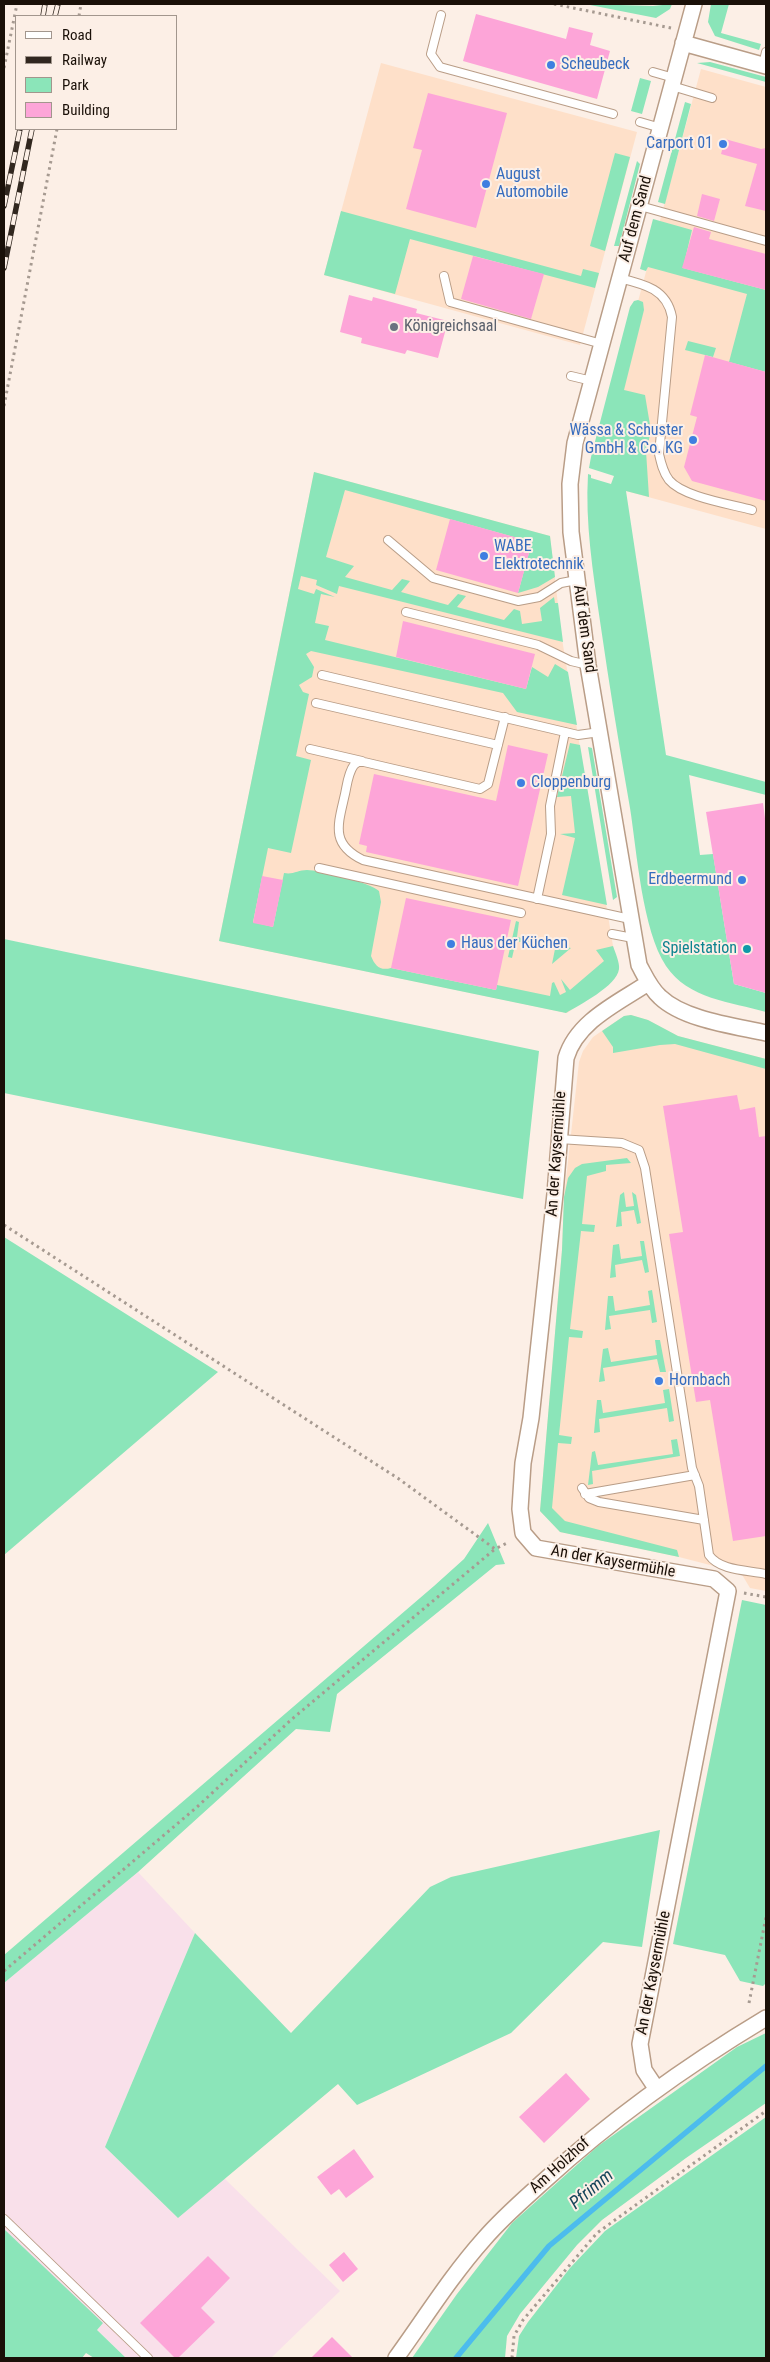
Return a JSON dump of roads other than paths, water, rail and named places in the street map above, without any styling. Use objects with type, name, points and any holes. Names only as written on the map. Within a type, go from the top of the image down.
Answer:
[{"type":"street","name":"Auf dem Sand","points":[[694,4],[576,443],[570,484],[571,532],[588,665],[633,938],[639,964],[648,983],[660,998],[678,1009],[694,1016],[766,1033]]},
{"type":"street","points":[[685,38],[765,61]]},
{"type":"street","name":"An der Kaysermühle","points":[[648,983],[587,1024],[574,1038],[564,1068],[559,1139],[531,1418],[523,1463],[520,1509],[523,1534],[536,1548],[714,1579],[728,1591],[640,2044],[644,2070],[656,2088]]},
{"type":"street","name":"Am Holzhof","points":[[396,2358],[450,2282],[484,2239],[507,2214],[592,2136],[656,2088],[766,2018]]},
{"type":"lane","points":[[441,15],[431,54],[440,67],[612,114]]},
{"type":"lane","points":[[653,72],[712,98]]},
{"type":"lane","points":[[640,122],[661,128]]},
{"type":"lane","points":[[640,206],[766,241]]},
{"type":"lane","points":[[444,276],[450,302],[602,344]]},
{"type":"lane","points":[[619,278],[652,288],[660,293],[670,308],[672,317],[660,454],[665,474],[670,481],[687,492],[752,510]]},
{"type":"lane","points":[[571,376],[592,381]]},
{"type":"lane","points":[[388,540],[433,578],[518,602],[539,597],[561,583],[577,580]]},
{"type":"lane","points":[[406,612],[538,645],[571,661],[588,665]]},
{"type":"lane","points":[[322,675],[578,735],[600,732]]},
{"type":"lane","points":[[316,703],[498,744]]},
{"type":"lane","points":[[310,749],[480,789],[488,784],[504,717]]},
{"type":"lane","points":[[537,899],[552,834],[550,806],[565,732]]},
{"type":"lane","points":[[364,762],[358,762],[351,769],[337,828],[343,846],[352,854],[363,860],[630,919]]},
{"type":"lane","points":[[319,868],[521,913]]},
{"type":"lane","points":[[612,934],[633,938]]},
{"type":"lane","points":[[559,1139],[622,1143],[639,1150],[645,1168],[709,1555],[712,1560],[724,1566],[766,1574]]},
{"type":"lane","points":[[695,1475],[583,1491],[599,1502],[704,1520]]},
{"type":"lane","points":[[4,2219],[148,2358]]},
{"type":"waterway","name":"Pfrimm","points":[[456,2358],[549,2246],[766,2066]]},
{"type":"railway","points":[[43,15],[45,4]]},
{"type":"railway","points":[[55,15],[58,4]]},
{"type":"railway","points":[[4,206],[20,130]]},
{"type":"railway","points":[[4,268],[32,130]]},
{"type":"place","name":"Scheubeck","points":[[551,65]]},
{"type":"place","name":"Carport 01","points":[[723,144]]},
{"type":"place","name":"August Automobile","points":[[486,184]]},
{"type":"place","name":"Königreichsaal","points":[[394,327]]},
{"type":"place","name":"Wässa & Schuster GmbH & Co. KG","points":[[693,440]]},
{"type":"place","name":"WABE Elektrotechnik","points":[[484,556]]},
{"type":"place","name":"Cloppenburg","points":[[521,783]]},
{"type":"place","name":"Erdbeermund","points":[[742,880]]},
{"type":"place","name":"Haus der Küchen","points":[[451,944]]},
{"type":"place","name":"Spielstation","points":[[747,949]]},
{"type":"place","name":"Hornbach","points":[[659,1381]]}]
